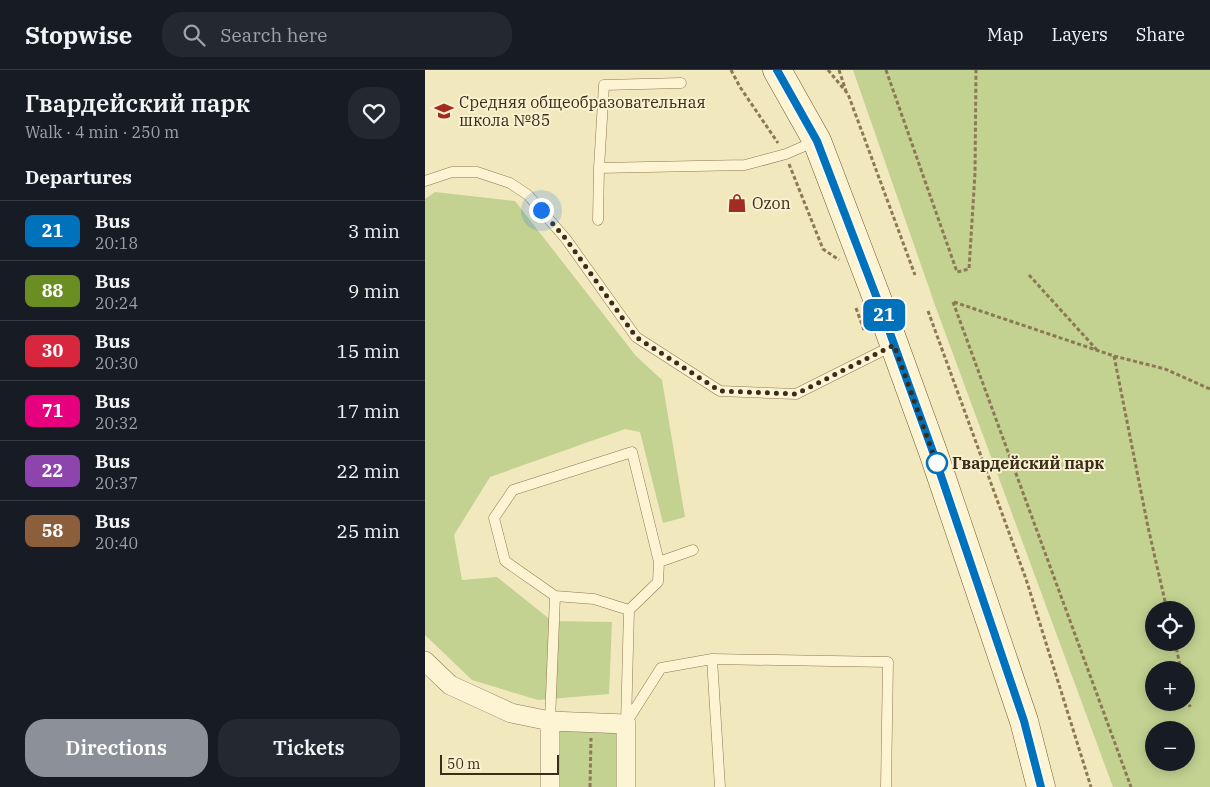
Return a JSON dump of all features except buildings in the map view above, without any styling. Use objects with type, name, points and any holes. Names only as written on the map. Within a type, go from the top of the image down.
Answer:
[{"type":"main road","points":[[777,70],[817,141],[894,345],[1024,721],[1041,787]]},
{"type":"street","points":[[425,661],[450,685],[511,713],[550,721],[626,724],[626,787]]},
{"type":"street","points":[[550,721],[550,787]]},
{"type":"lane","points":[[598,220],[604,85],[681,83]]},
{"type":"lane","points":[[599,168],[745,165],[786,154],[817,141]]},
{"type":"lane","points":[[425,181],[453,172],[477,172],[510,183],[529,195],[566,239],[636,337],[720,391],[796,394],[894,345]]},
{"type":"lane","points":[[626,724],[629,610],[659,582],[659,562],[632,452],[513,490],[495,518],[505,561],[555,596],[594,599],[629,610]]},
{"type":"lane","points":[[659,562],[693,550]]},
{"type":"lane","points":[[550,721],[555,596]]},
{"type":"lane","points":[[626,724],[661,668],[712,659],[888,662],[886,787]]},
{"type":"lane","points":[[712,659],[720,787]]},
{"type":"path","points":[[731,70],[740,87],[786,154],[823,250],[839,259],[842,268]]},
{"type":"path","points":[[828,70],[848,94]]},
{"type":"path","points":[[839,70],[915,275]]},
{"type":"path","points":[[886,70],[957,272],[969,269],[975,173],[976,70]]},
{"type":"path","points":[[1029,275],[1098,350]]},
{"type":"path","points":[[1131,787],[953,302],[1114,356],[1165,369],[1210,389]]},
{"type":"path","points":[[854,303],[864,330]]},
{"type":"path","points":[[928,311],[1025,579],[1091,787]]},
{"type":"path","points":[[1114,356],[1148,527],[1165,601]]},
{"type":"path","points":[[590,787],[591,723]]},
{"type":"green space","name":"Гвардейский парк","points":[[853,70],[1210,70],[1210,787],[1113,787],[936,308]]},
{"type":"green space","points":[[435,192],[515,201],[636,356],[662,380],[685,517],[663,523],[640,432],[625,429],[490,477],[454,535],[462,580],[497,577],[552,621],[612,622],[609,694],[538,700],[472,680],[425,635],[425,199]]},
{"type":"green space","points":[[550,721],[626,724],[626,787],[550,787]]},
{"type":"bus line","name":"21","points":[[777,70],[817,141],[886,322],[933,452],[1024,721],[1041,787]]},
{"type":"place","name":"Средняя общеобразовательная школа №85","points":[[444,111]]},
{"type":"place","name":"Ozon","points":[[737,203]]},
{"type":"place","name":"Гвардейский парк","points":[[937,463]]},
{"type":"route","points":[[541,210],[566,239],[636,337],[720,391],[796,394],[894,345],[939,470],[937,463]]}]
